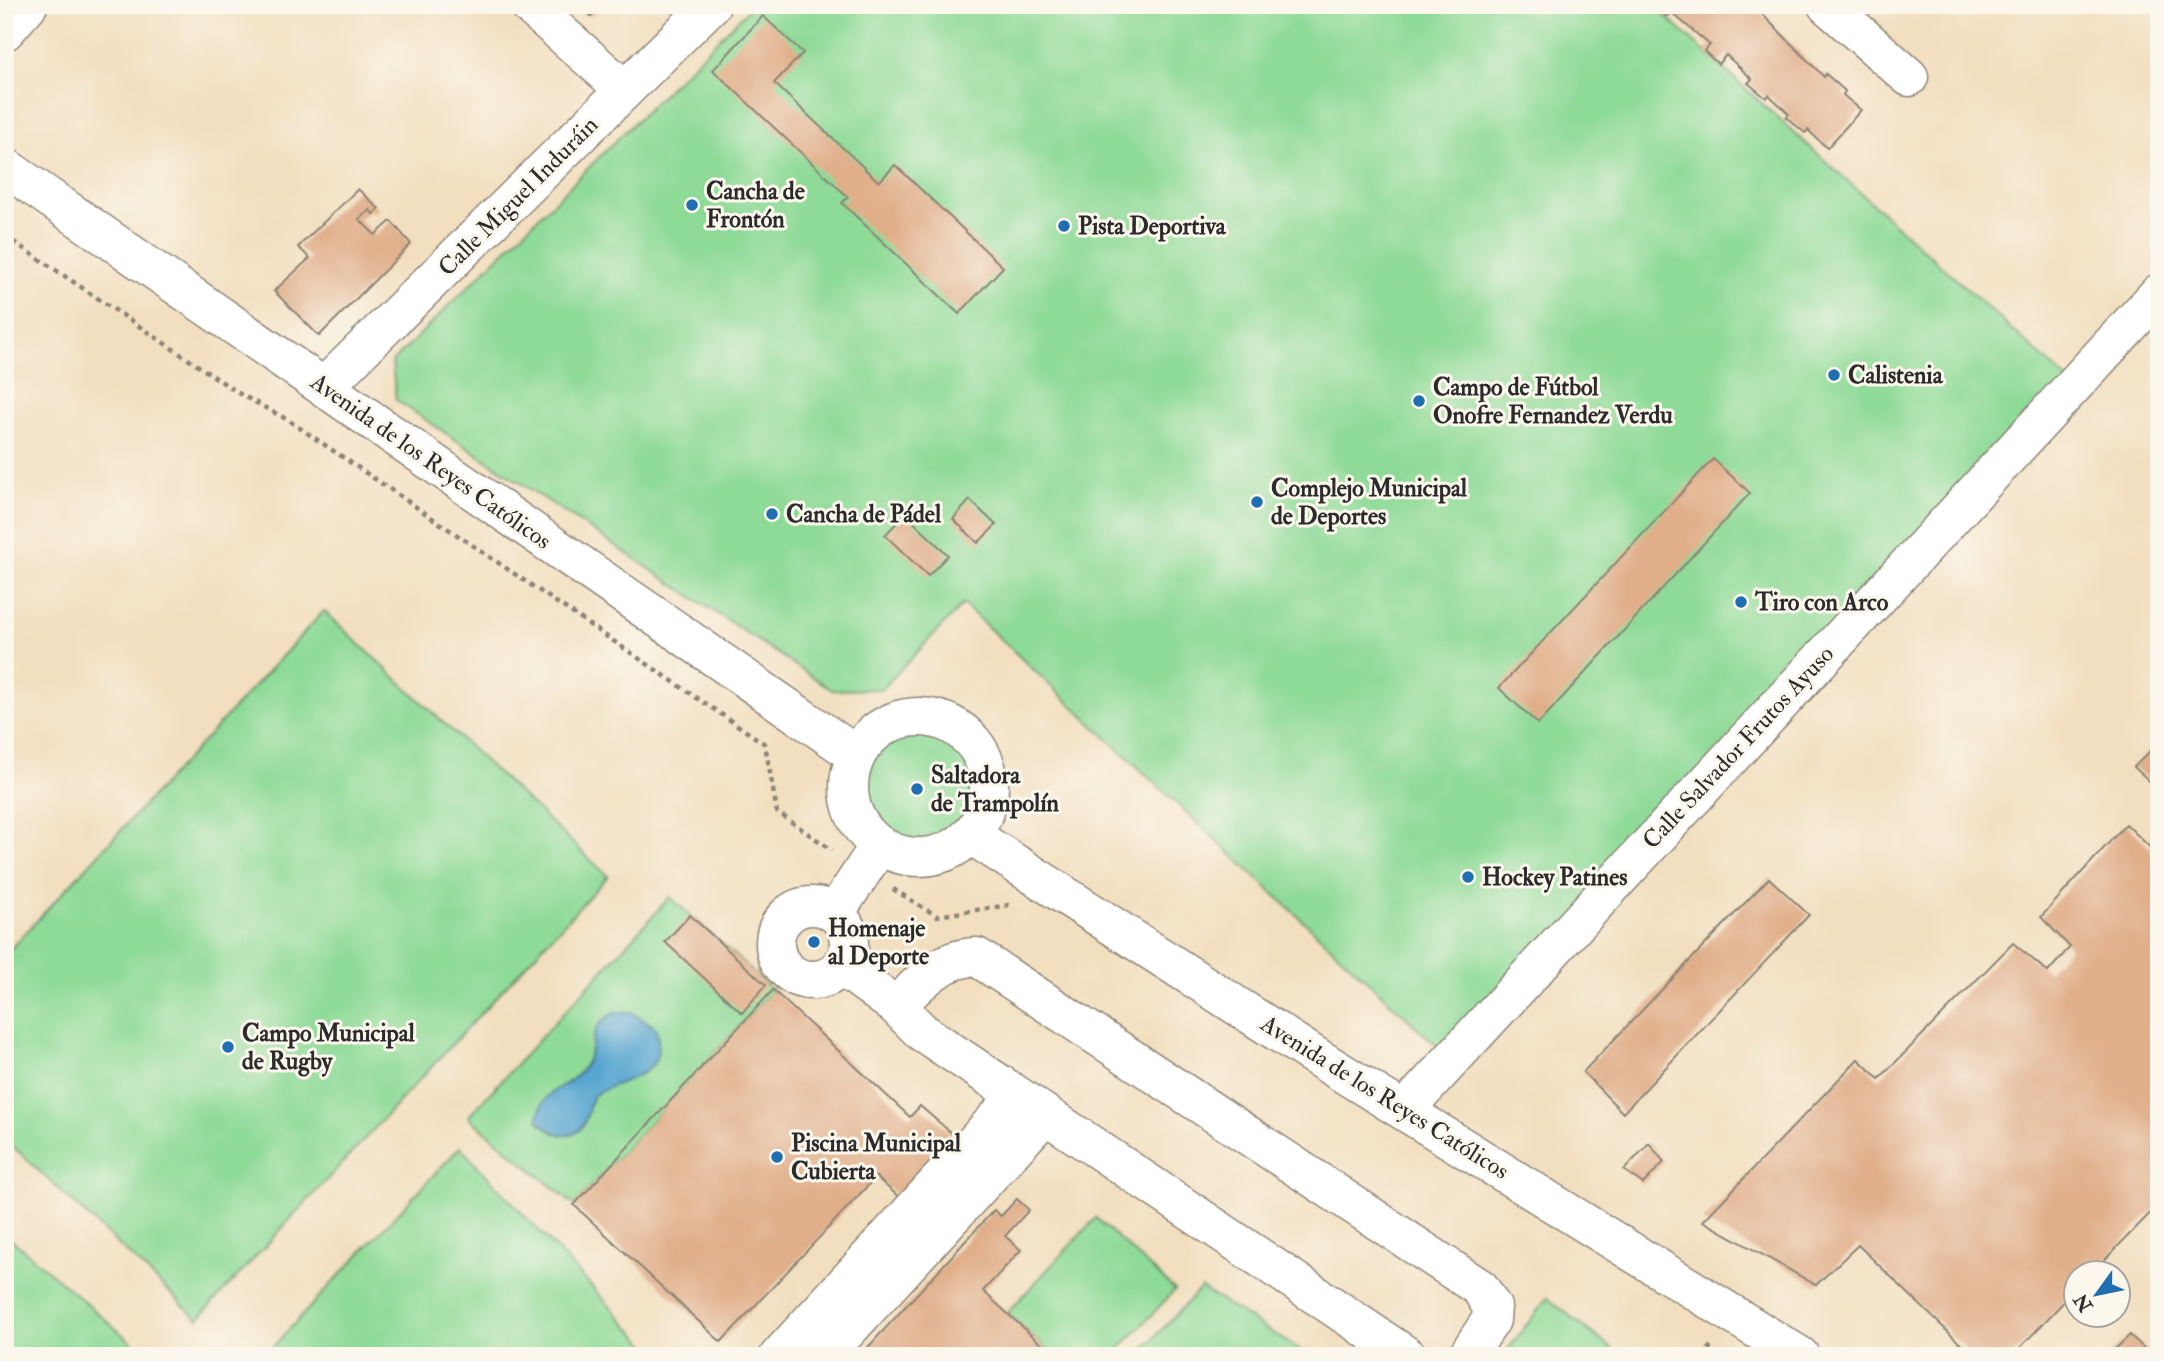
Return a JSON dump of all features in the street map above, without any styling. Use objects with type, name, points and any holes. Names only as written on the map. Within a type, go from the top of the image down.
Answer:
[{"type":"street","points":[[5,31],[28,5]]},
{"type":"street","points":[[529,5],[625,90]]},
{"type":"street","name":"Calle Miguel Induráin","points":[[324,387],[711,5]]},
{"type":"street","points":[[1827,5],[1909,78]]},
{"type":"street","name":"Avenida de los Reyes Católicos","points":[[5,167],[856,755]]},
{"type":"street","name":"Calle Salvador Frutos Ayuso","points":[[1405,1110],[2159,293]]},
{"type":"street","points":[[835,913],[871,858],[849,794],[850,775],[856,755],[866,741],[880,729],[902,719],[926,717],[950,723],[969,737],[983,757],[990,780],[988,804],[971,835],[956,848],[937,856],[871,858]]},
{"type":"street","name":"Avenida de los Reyes Católicos","points":[[971,835],[1780,1351]]},
{"type":"street","points":[[811,905],[835,913],[843,922],[850,944],[841,966],[821,979],[798,977],[788,971],[776,949],[776,936],[788,914],[811,905]]},
{"type":"street","points":[[896,1006],[933,971],[961,957],[977,957],[1480,1288],[1492,1307],[1491,1320],[1466,1356]]},
{"type":"street","points":[[841,966],[896,1006],[922,1032],[1406,1356]]},
{"type":"street","points":[[779,1356],[1031,1105]]},
{"type":"street","points":[[824,1356],[1031,1105]]},
{"type":"path","points":[[5,236],[240,394],[288,420],[765,744],[777,812],[871,858],[937,916],[1020,903]]},
{"type":"path","points":[[1702,1338],[1717,1356]]},
{"type":"green space","name":"Complejo Municipal de Deportes","points":[[753,5],[1653,5],[2073,385],[1450,1058],[963,604],[882,689],[832,690],[396,400],[392,362]]},
{"type":"green space","name":"Campo Municipal de Rugby","points":[[324,611],[608,876],[198,1319],[5,1139],[5,955]]},
{"type":"green space","points":[[919,724],[943,729],[963,743],[977,763],[982,787],[977,811],[963,831],[943,845],[919,850],[895,845],[875,831],[861,811],[856,787],[861,763],[875,743],[895,729]]},
{"type":"green space","points":[[670,897],[773,990],[574,1205],[468,1117]]},
{"type":"green space","points":[[460,1147],[657,1356],[264,1356]]},
{"type":"green space","points":[[1096,1218],[1175,1290],[1113,1356],[1054,1356],[1007,1313]]},
{"type":"green space","points":[[5,1234],[148,1356],[5,1356]]},
{"type":"green space","points":[[1201,1288],[1309,1356],[1137,1356]]},
{"type":"green space","points":[[1547,1298],[1612,1349],[1617,1356],[1503,1356]]},
{"type":"water","points":[[617,1012],[631,1012],[656,1028],[656,1058],[642,1074],[593,1096],[580,1129],[568,1135],[555,1133],[538,1120],[545,1099],[578,1074],[589,1057],[596,1029],[600,1023]]},
{"type":"building","points":[[580,5],[602,5],[591,16]]},
{"type":"building","points":[[1653,5],[1753,5],[1824,77],[1826,74],[1845,91],[1843,95],[1861,110],[1827,148],[1808,130],[1805,133],[1786,117],[1789,114],[1769,95],[1766,98],[1748,83],[1752,79],[1726,55],[1718,64],[1704,51],[1710,45],[1672,13],[1667,17]]},
{"type":"building","points":[[763,16],[803,53],[774,83],[879,182],[895,165],[1003,267],[959,314],[842,203],[848,197],[713,70]]},
{"type":"building","points":[[358,189],[379,209],[373,214],[370,210],[359,219],[375,235],[391,221],[411,244],[319,336],[274,291],[310,258],[298,247]]},
{"type":"building","points":[[1713,459],[1750,493],[1538,724],[1499,688]]},
{"type":"building","points":[[970,500],[996,525],[978,543],[953,519]]},
{"type":"building","points":[[905,514],[948,555],[928,576],[885,535]]},
{"type":"building","points":[[2159,742],[2159,790],[2134,767]]},
{"type":"building","points":[[2126,824],[2159,856],[2159,1204],[2105,1260],[2062,1260],[2062,1304],[2012,1356],[1973,1356],[1858,1245],[1816,1285],[1703,1221],[1858,1059],[1879,1079],[2013,943],[2048,972],[2070,947],[2041,917]]},
{"type":"building","points":[[1769,878],[1809,915],[1623,1113],[1583,1072]]},
{"type":"building","points":[[690,915],[766,985],[742,1013],[665,942]]},
{"type":"building","name":"Piscina Municipal Cubierta","points":[[773,990],[910,1117],[920,1106],[955,1136],[899,1197],[876,1177],[721,1342],[574,1205]]},
{"type":"building","points":[[1649,1143],[1664,1162],[1643,1184],[1624,1170]]},
{"type":"building","points":[[1017,1199],[1029,1210],[1005,1236],[1021,1250],[983,1291],[1054,1356],[860,1356],[994,1210],[1001,1216]]},
{"type":"building","points":[[2130,1335],[2152,1356],[2108,1356]]},
{"type":"place","name":"Cancha de Frontón","points":[[692,205]]},
{"type":"place","name":"Pista Deportiva","points":[[1064,226]]},
{"type":"place","name":"Calistenia","points":[[1834,375]]},
{"type":"place","name":"Campo de Fútbol Onofre Fernandez Verdu","points":[[1419,401]]},
{"type":"place","name":"Complejo Municipal de Deportes","points":[[1257,502]]},
{"type":"place","name":"Cancha de Pádel","points":[[772,514]]},
{"type":"place","name":"Tiro con Arco","points":[[1741,602]]},
{"type":"place","name":"Saltadora de Trampolín","points":[[917,789]]},
{"type":"place","name":"Hockey Patines","points":[[1468,877]]},
{"type":"place","name":"Homenaje al Deporte","points":[[814,942]]},
{"type":"place","name":"Campo Municipal de Rugby","points":[[228,1047]]},
{"type":"place","name":"Piscina Municipal Cubierta","points":[[777,1157]]}]
